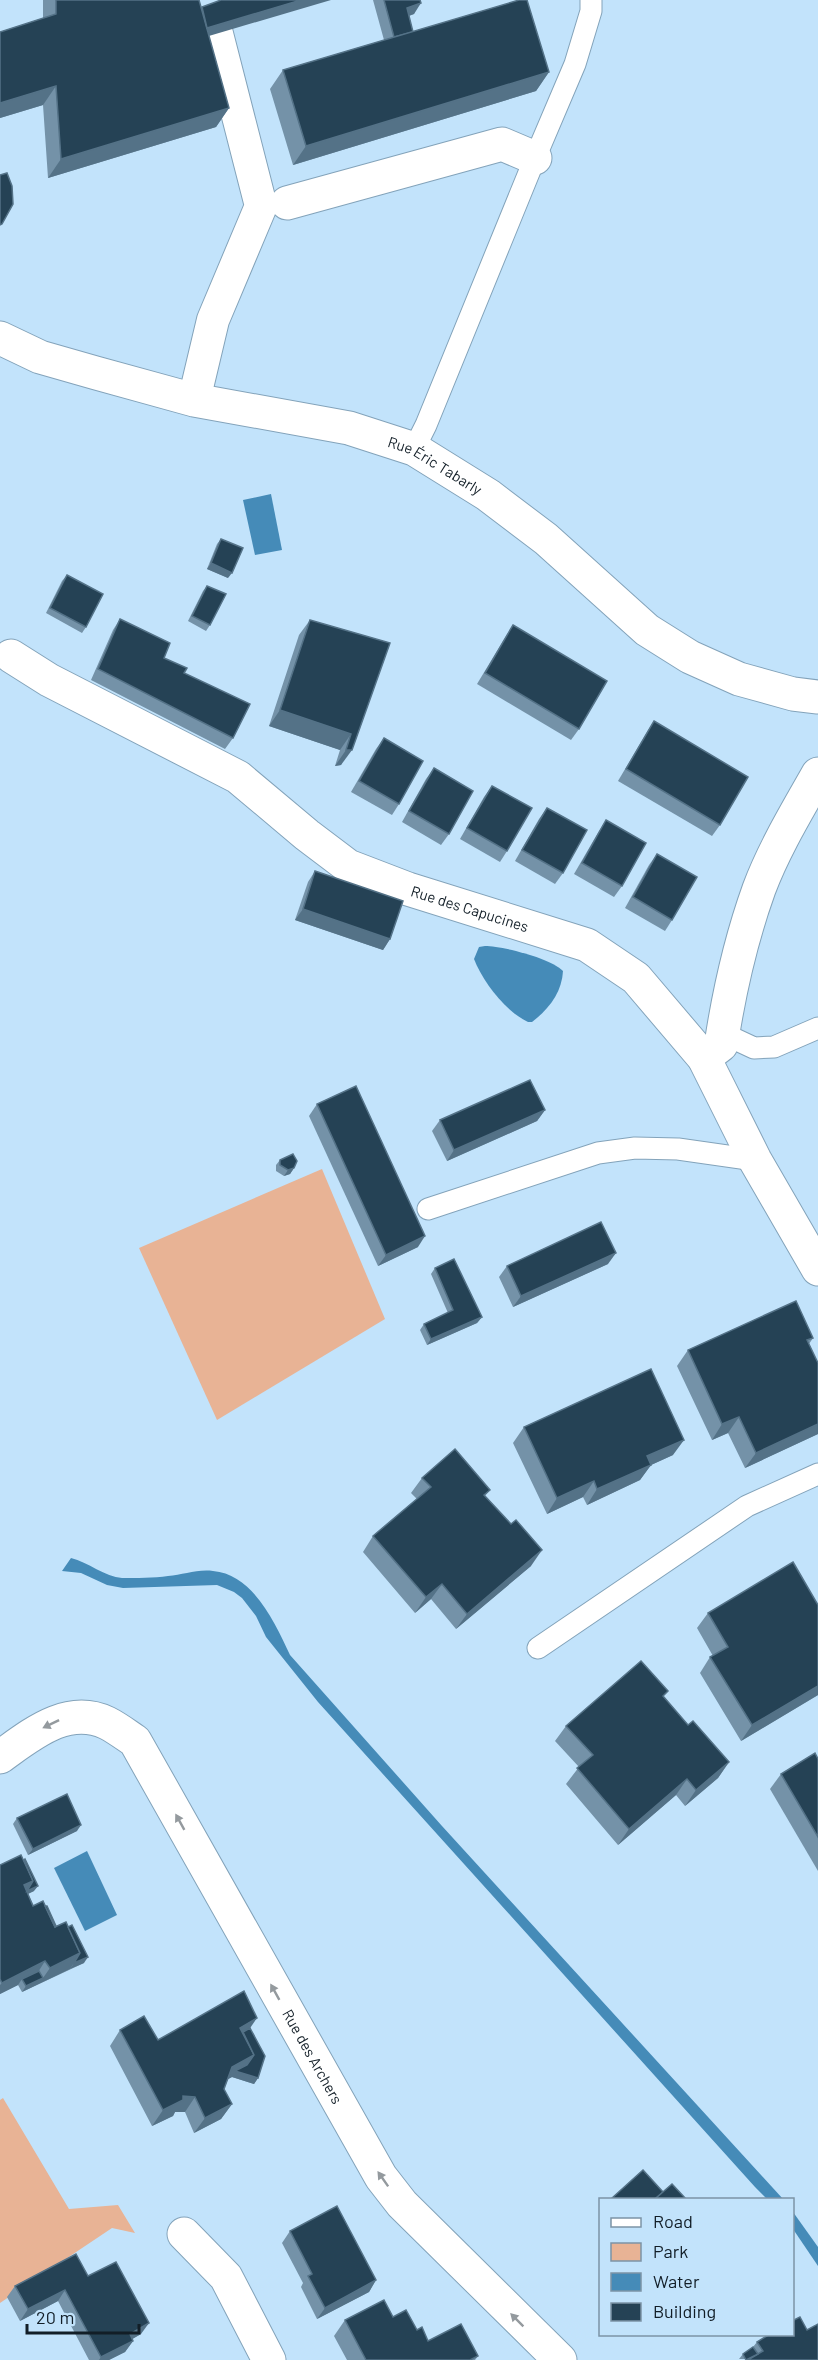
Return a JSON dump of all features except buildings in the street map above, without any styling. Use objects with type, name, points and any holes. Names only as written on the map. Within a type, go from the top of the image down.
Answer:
[{"type":"street","points":[[194,400],[213,320],[261,206],[217,34]]},
{"type":"street","points":[[287,203],[502,144],[535,158]]},
{"type":"street","name":"Rue Éric Tabarly","points":[[0,338],[40,357],[194,400],[349,428],[414,448],[488,495],[546,539],[647,630],[690,657],[740,679],[793,694],[818,697]]},
{"type":"street","name":"Rue des Capucines","points":[[11,656],[49,680],[238,777],[348,866],[408,889],[587,945],[636,978],[713,1045],[756,1160],[818,1269]]},
{"type":"street","points":[[713,1045],[759,888],[791,820],[818,774]]},
{"type":"street","name":"Rue des Archers","points":[[0,1757],[33,1733],[67,1717],[89,1717],[107,1723],[135,1741],[381,2177],[402,2204],[560,2360]]},
{"type":"street","points":[[184,2234],[226,2277],[268,2360]]},
{"type":"lane","points":[[414,448],[575,64],[591,11],[591,0]]},
{"type":"lane","points":[[713,1045],[774,1047],[818,1028]]},
{"type":"lane","points":[[428,1209],[598,1153],[635,1148],[678,1149],[756,1160]]},
{"type":"lane","points":[[538,1648],[747,1506],[818,1474]]},
{"type":"green space","points":[[322,1169],[385,1319],[217,1420],[139,1248]]},
{"type":"green space","points":[[3,2098],[69,2209],[118,2205],[135,2233],[112,2228],[0,2303],[0,2100]]},
{"type":"water","points":[[271,494],[282,550],[255,555],[243,500]]},
{"type":"water","points":[[485,946],[526,954],[557,966],[563,971],[560,986],[553,1000],[532,1022],[528,1022],[511,1011],[483,977],[474,959],[479,947]]},
{"type":"water","points":[[71,1558],[109,1575],[122,1578],[213,1571],[227,1574],[251,1590],[270,1615],[290,1655],[442,1826],[782,2198],[766,2198],[755,2187],[318,1702],[266,1637],[256,1616],[242,1598],[217,1585],[123,1588],[107,1585],[81,1573],[62,1571]]},
{"type":"water","points":[[87,1851],[117,1915],[85,1931],[54,1868]]},
{"type":"water","points":[[794,2213],[818,2247],[818,2266],[794,2230]]}]
